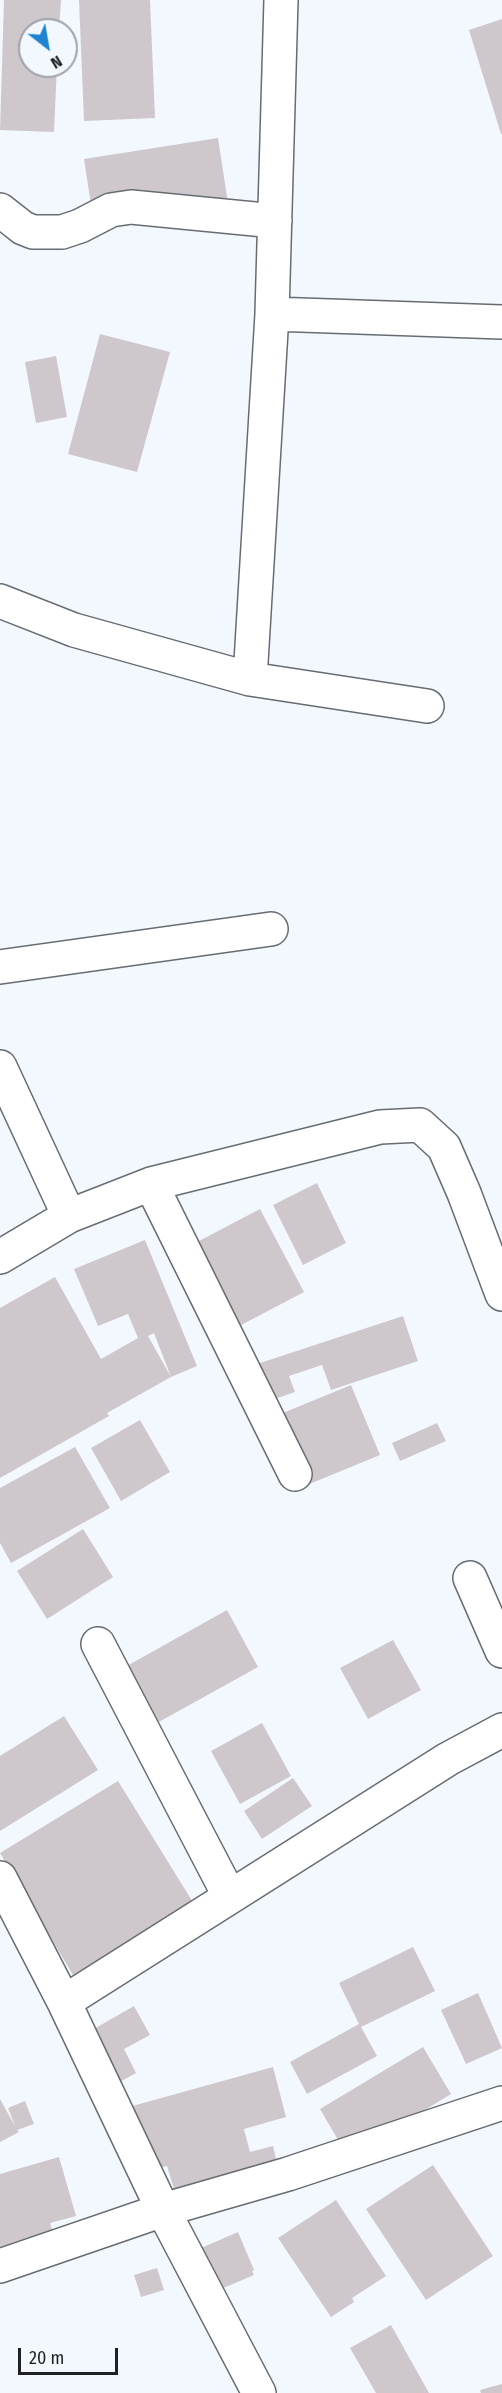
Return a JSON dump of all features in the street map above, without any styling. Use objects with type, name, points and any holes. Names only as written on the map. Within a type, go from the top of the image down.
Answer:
[{"type":"street","points":[[250,679],[272,314],[281,0]]},
{"type":"street","points":[[0,210],[23,228],[33,232],[62,232],[80,226],[111,210],[131,207],[275,221]]},
{"type":"street","points":[[272,314],[502,322]]},
{"type":"street","points":[[0,601],[74,630],[250,679],[427,706]]},
{"type":"street","points":[[0,967],[271,929]]},
{"type":"street","points":[[0,1067],[69,1216]]},
{"type":"street","points":[[0,1257],[69,1216],[151,1184],[380,1127],[420,1125],[444,1147],[502,1294]]},
{"type":"street","points":[[151,1184],[295,1474]]},
{"type":"street","points":[[470,1578],[502,1651]]},
{"type":"street","points":[[98,1644],[230,1897]]},
{"type":"street","points":[[64,2002],[448,1759],[502,1730]]},
{"type":"street","points":[[0,1878],[64,2002],[163,2210],[259,2393]]},
{"type":"street","points":[[0,2266],[163,2210],[288,2174],[502,2103]]},
{"type":"building","points":[[4,0],[61,0],[60,18],[18,18],[18,78],[56,78],[54,132],[0,130]]},
{"type":"building","points":[[79,0],[150,0],[155,118],[84,121]]},
{"type":"building","points":[[502,19],[502,134],[501,134],[469,30]]},
{"type":"building","points":[[218,138],[228,203],[94,224],[84,159]]},
{"type":"building","points":[[100,334],[170,352],[137,472],[68,454]]},
{"type":"building","points":[[56,356],[67,417],[36,423],[25,362]]},
{"type":"building","points":[[317,1183],[346,1243],[303,1265],[273,1205]]},
{"type":"building","points":[[260,1209],[304,1292],[226,1333],[182,1250]]},
{"type":"building","points":[[145,1240],[197,1366],[171,1377],[107,1413],[109,1416],[0,1478],[0,1308],[55,1277],[101,1359],[138,1338],[128,1314],[98,1326],[74,1269]],"holes":[[[154,1333],[171,1377],[148,1336]]]},
{"type":"building","points":[[403,1316],[418,1361],[331,1390],[322,1365],[289,1376],[295,1392],[257,1405],[245,1368]]},
{"type":"building","points":[[351,1385],[380,1455],[290,1492],[261,1422]]},
{"type":"building","points":[[140,1420],[170,1472],[121,1501],[91,1448]]},
{"type":"building","points":[[437,1423],[446,1441],[400,1461],[392,1443]]},
{"type":"building","points":[[75,1447],[110,1508],[11,1563],[0,1543],[0,1488]]},
{"type":"building","points":[[83,1529],[113,1577],[47,1619],[17,1571]]},
{"type":"building","points":[[227,1610],[258,1667],[148,1728],[116,1672]]},
{"type":"building","points":[[393,1640],[421,1690],[368,1719],[340,1668]]},
{"type":"building","points":[[64,1716],[98,1770],[0,1831],[0,1756]]},
{"type":"building","points":[[262,1723],[291,1776],[240,1804],[211,1751]]},
{"type":"building","points":[[293,1778],[312,1806],[262,1839],[244,1811]]},
{"type":"building","points":[[118,1781],[199,1912],[79,1985],[0,1853]]},
{"type":"building","points":[[413,1947],[435,1991],[361,2027],[377,2056],[307,2094],[290,2062],[359,2024],[339,1983]]},
{"type":"building","points":[[478,1993],[502,2048],[466,2064],[441,2010]]},
{"type":"building","points":[[134,2006],[150,2035],[124,2049],[136,2073],[109,2088],[80,2037]]},
{"type":"building","points":[[423,2047],[451,2094],[348,2157],[320,2109]]},
{"type":"building","points":[[273,2067],[286,2117],[244,2129],[250,2152],[273,2146],[279,2171],[177,2199],[167,2166],[136,2174],[118,2110]]},
{"type":"building","points":[[0,2099],[15,2126],[8,2108],[25,2101],[34,2124],[17,2130],[19,2132],[0,2142]]},
{"type":"building","points":[[59,2157],[76,2216],[50,2223],[58,2250],[0,2267],[0,2174]]},
{"type":"building","points":[[433,2165],[493,2256],[426,2300],[366,2209]]},
{"type":"building","points":[[336,2200],[386,2276],[352,2298],[354,2302],[331,2317],[278,2238]]},
{"type":"building","points":[[238,2232],[254,2275],[195,2300],[178,2258]]},
{"type":"building","points":[[157,2268],[164,2290],[141,2297],[134,2275]]},
{"type":"building","points":[[391,2325],[429,2393],[376,2393],[350,2348]]},
{"type":"building","points":[[502,2384],[502,2393],[481,2393],[480,2390]]}]
